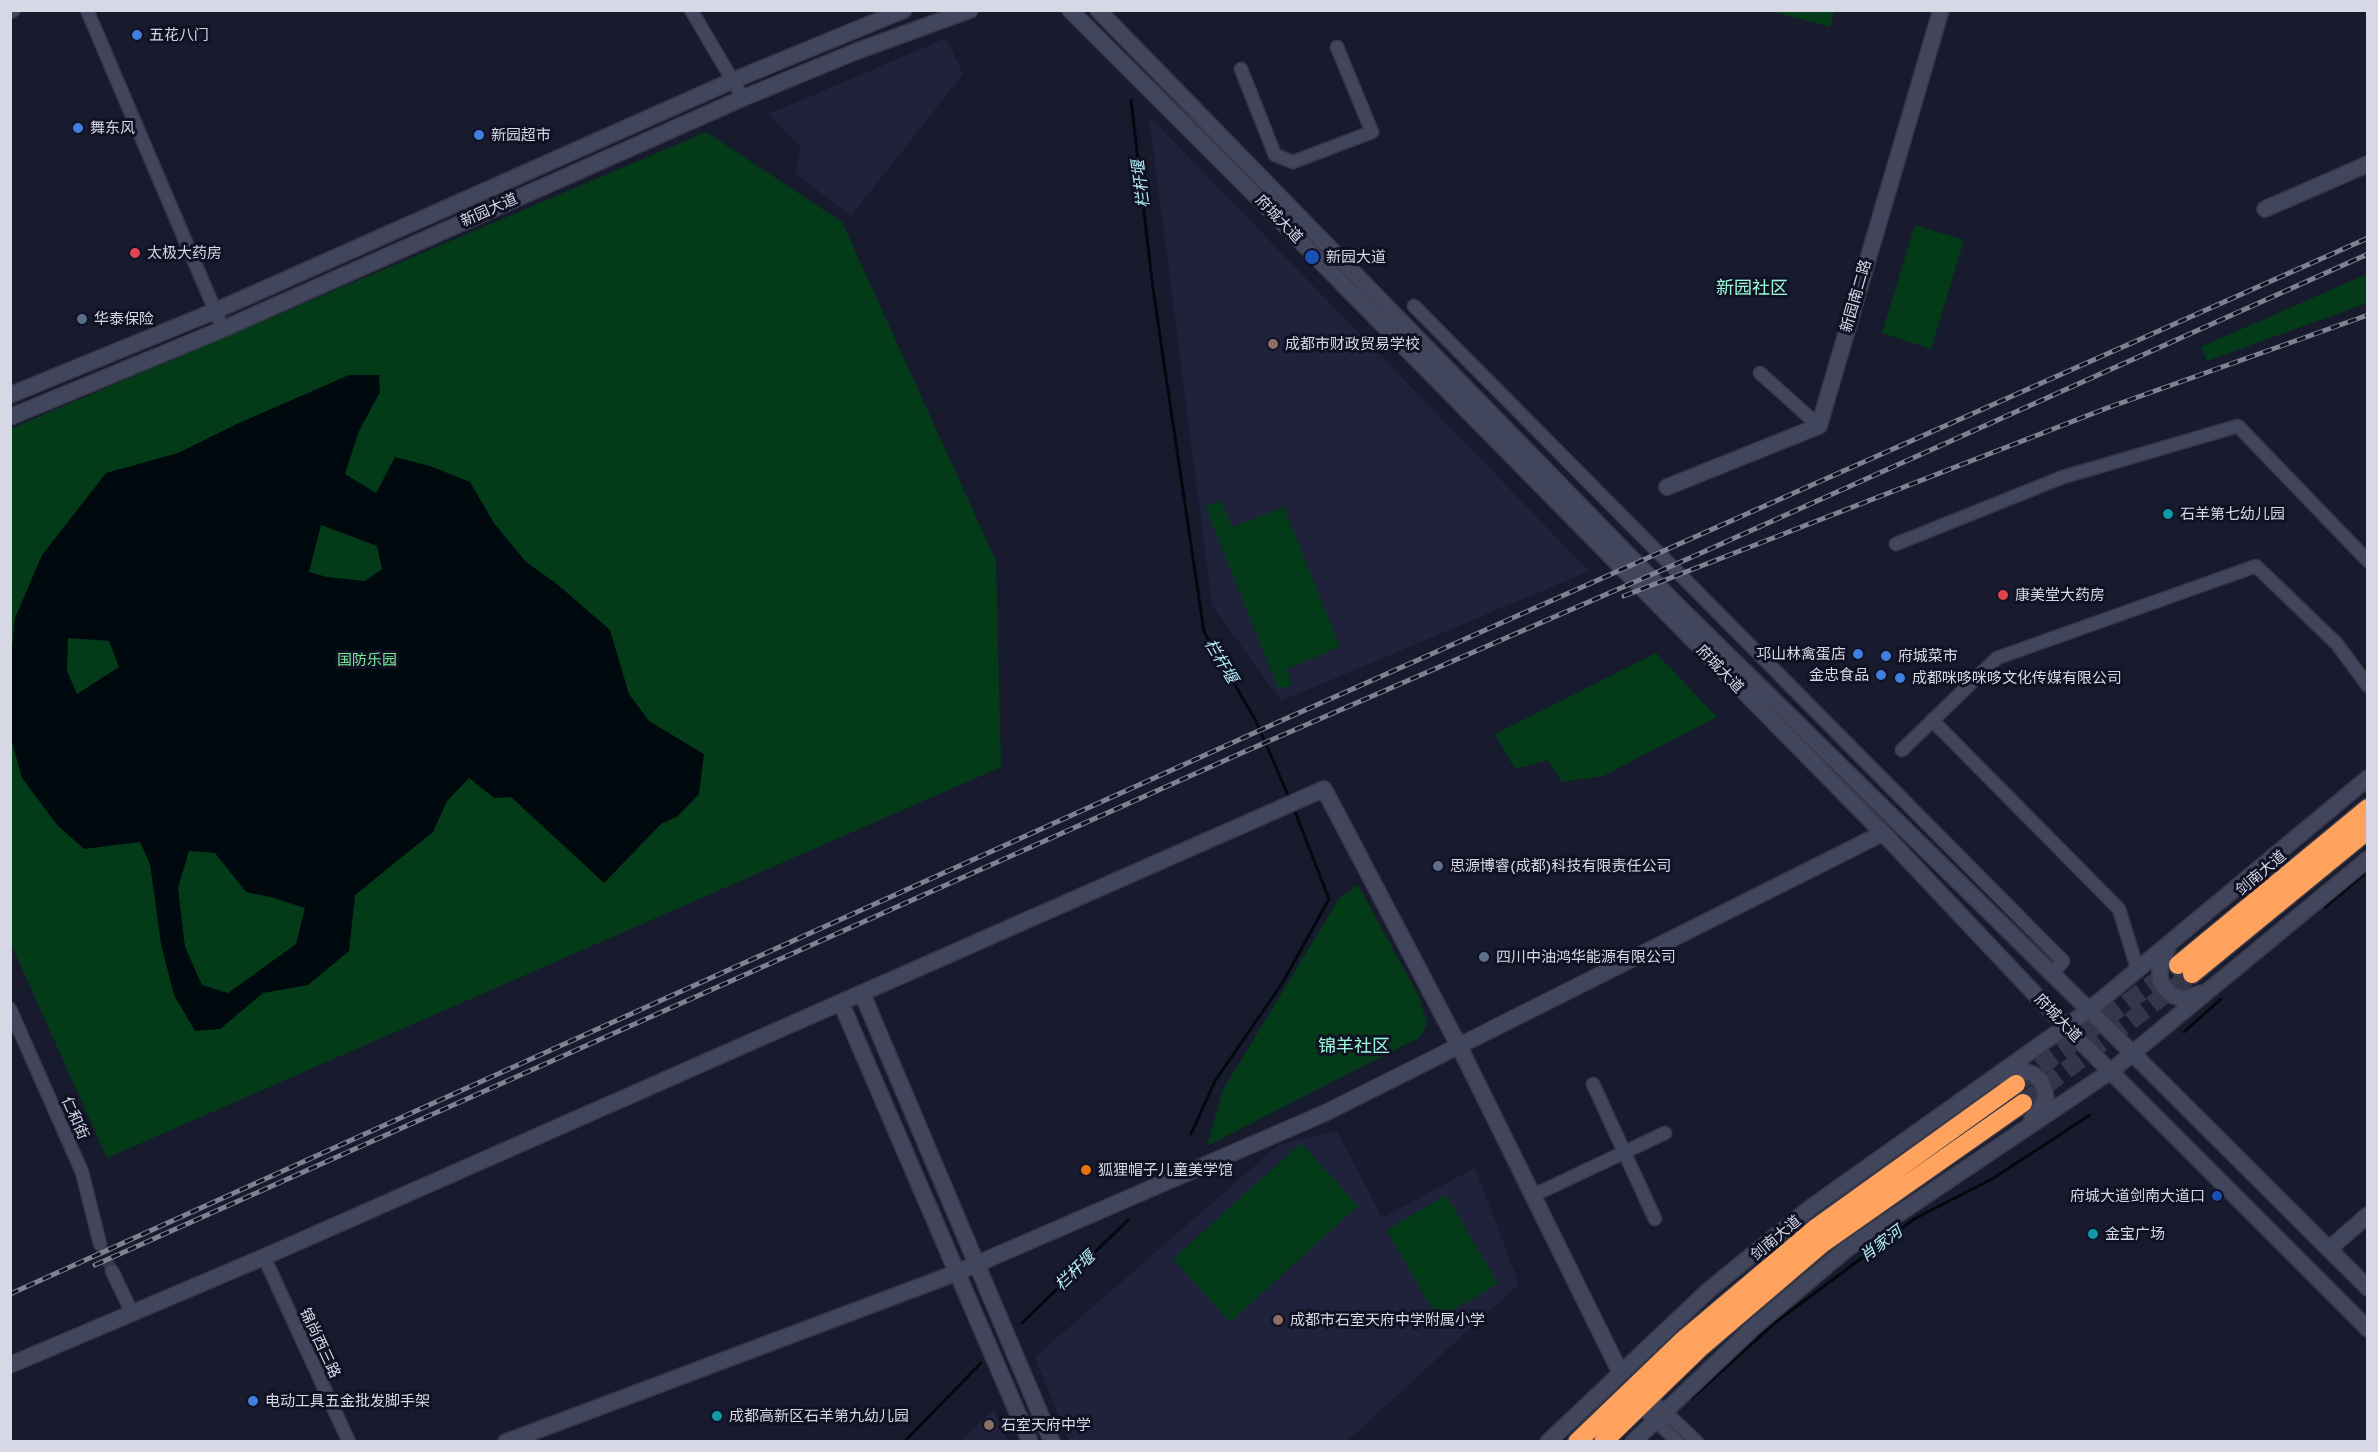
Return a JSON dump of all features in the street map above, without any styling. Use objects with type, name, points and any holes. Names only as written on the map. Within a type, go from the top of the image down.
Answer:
[{"type":"highway","name":"剑南大道","points":[[2367,808],[2185,970],[2367,830]]},
{"type":"highway","name":"剑南大道","points":[[1577,1442],[1682,1341],[1817,1227],[2016,1084]]},
{"type":"highway","points":[[1602,1442],[1699,1349],[1822,1244],[2024,1103]]},
{"type":"street","points":[[87,10],[222,329]]},
{"type":"street","points":[[691,10],[743,98]]},
{"type":"street","name":"新园大道","points":[[10,395],[215,312],[734,80],[904,10]]},
{"type":"street","name":"新园大道","points":[[10,417],[222,329],[743,98],[856,51],[970,10]]},
{"type":"street","name":"府城大道","points":[[1070,10],[1883,833],[2066,1027],[2367,1329]]},
{"type":"street","name":"府城大道","points":[[1098,10],[1680,608],[2133,1053],[2367,1288]]},
{"type":"street","name":"新园南二路","points":[[1819,426],[1941,10]]},
{"type":"street","points":[[1241,69],[1275,155],[1293,162],[1372,132],[1337,47]]},
{"type":"street","points":[[2265,209],[2367,164]]},
{"type":"street","points":[[1414,306],[2063,960],[2053,974]]},
{"type":"street","points":[[1668,487],[1819,426],[1760,373]]},
{"type":"street","points":[[1896,544],[2063,477],[2238,426],[2367,561]]},
{"type":"street","points":[[1902,750],[1997,658],[2256,566],[2337,644],[2367,686]]},
{"type":"street","points":[[1932,720],[2119,909],[2138,971]]},
{"type":"street","points":[[1548,1442],[1710,1289],[1809,1208],[2089,1010],[2367,778]]},
{"type":"street","points":[[10,1365],[264,1257],[1324,789],[1459,1046],[1620,1372]]},
{"type":"street","points":[[506,1442],[956,1273],[1325,1113],[1883,833]]},
{"type":"street","points":[[1633,1442],[1755,1326],[1848,1248],[2111,1071],[2367,859]]},
{"type":"street","points":[[2169,944],[2160,969],[2160,980],[2165,988],[2172,995],[2183,999],[2211,989]]},
{"type":"street","points":[[862,993],[1052,1442]]},
{"type":"street","points":[[841,1003],[1030,1442]]},
{"type":"street","name":"仁和街","points":[[10,1009],[82,1172],[100,1244]]},
{"type":"street","points":[[1987,1081],[2024,1071],[2033,1074],[2042,1082],[2046,1098],[2038,1112],[2021,1130]]},
{"type":"street","points":[[1593,1084],[1655,1219]]},
{"type":"street","points":[[1534,1195],[1665,1133]]},
{"type":"street","points":[[2329,1249],[2367,1215]]},
{"type":"street","name":"锦尚西三路","points":[[264,1257],[349,1442]]},
{"type":"street","points":[[112,1271],[132,1313]]},
{"type":"street","points":[[1682,1341],[1710,1289]]},
{"type":"street","points":[[1699,1349],[1755,1326]]},
{"type":"street","points":[[1645,1401],[1660,1416],[1696,1442]]},
{"type":"street","points":[[1660,1416],[1678,1442]]},
{"type":"shaded area","points":[[946,38],[963,74],[851,216],[795,173],[801,147],[769,114]]},
{"type":"shaded area","name":"成都市财政贸易学校","points":[[1149,116],[1589,571],[1281,701],[1212,605]]},
{"type":"shaded area","points":[[349,375],[379,375],[380,392],[359,431],[345,474],[376,493],[395,457],[430,466],[470,482],[494,523],[526,562],[557,584],[610,630],[629,694],[649,721],[704,754],[699,794],[678,816],[661,824],[604,883],[511,797],[494,798],[469,778],[447,801],[433,832],[355,895],[349,951],[308,985],[263,993],[220,1029],[195,1031],[174,995],[161,944],[150,864],[140,842],[84,849],[57,825],[22,778],[10,735],[10,666],[15,618],[42,555],[106,473],[178,453],[239,423]],"holes":[[[321,525],[377,546],[382,569],[365,581],[327,577],[309,572]],[[68,638],[109,641],[119,667],[77,694],[67,671]],[[189,851],[215,853],[246,892],[305,908],[296,944],[228,993],[202,985],[185,947],[178,888]]]},
{"type":"shaded area","name":"成都市石室天府中学附属小学","points":[[1337,1131],[1382,1218],[1475,1168],[1519,1284],[1347,1441],[1069,1441],[1035,1357],[1280,1144]]},
{"type":"shaded area","name":"石室天府中学","points":[[994,1409],[1008,1441],[961,1441]]},
{"type":"green space","points":[[1771,11],[1834,11],[1830,27]]},
{"type":"green space","name":"国防乐园","points":[[706,132],[842,222],[996,561],[1001,767],[107,1158],[11,944],[10,429]]},
{"type":"green space","points":[[1915,225],[1964,240],[1931,349],[1882,333]]},
{"type":"green space","points":[[2367,274],[2367,303],[2207,361],[2201,347]]},
{"type":"green space","points":[[1221,500],[1232,527],[1284,507],[1340,647],[1286,669],[1292,685],[1279,690],[1205,506]]},
{"type":"green space","points":[[1656,653],[1717,717],[1603,776],[1562,782],[1548,760],[1515,769],[1495,734]]},
{"type":"green space","points":[[1358,885],[1419,997],[1427,1023],[1420,1037],[1207,1146],[1223,1090],[1338,900]]},
{"type":"green space","points":[[1301,1143],[1358,1206],[1230,1322],[1173,1259]]},
{"type":"green space","points":[[1446,1195],[1498,1284],[1438,1319],[1386,1230]]},
{"type":"waterway","name":"栏杆堰","points":[[1131,100],[1153,289],[1204,632],[1256,721],[1290,800]]},
{"type":"waterway","name":"栏杆堰","points":[[1191,1134],[1215,1081],[1283,982],[1329,899],[1294,809]]},
{"type":"waterway","name":"肖家河","points":[[2325,907],[2368,871]]},
{"type":"waterway","name":"肖家河","points":[[2184,1032],[2221,999]]},
{"type":"waterway","name":"肖家河","points":[[1691,1399],[1776,1322],[1914,1219],[1992,1179],[2090,1115]]},
{"type":"waterway","name":"栏杆堰","points":[[1022,1323],[1128,1220]]},
{"type":"waterway","name":"栏杆堰","points":[[904,1442],[981,1363]]},
{"type":"tunnel","points":[[2018,1083],[2178,965]]},
{"type":"tunnel","points":[[2023,1103],[2192,974]]},
{"type":"tunnel","points":[[100,1244],[112,1271]]},
{"type":"railway","points":[[10,1294],[1285,719],[2368,238]]},
{"type":"railway","points":[[95,1265],[1246,751],[1692,557],[2368,254]]},
{"type":"railway","points":[[1624,596],[2107,408],[2368,315]]},
{"type":"place","name":"五花八门","points":[[137,35]]},
{"type":"place","name":"舞东风","points":[[78,128]]},
{"type":"place","name":"新园超市","points":[[479,135]]},
{"type":"place","name":"太极大药房","points":[[135,253]]},
{"type":"place","name":"新园大道","points":[[1312,257]]},
{"type":"place","name":"华泰保险","points":[[82,319]]},
{"type":"place","name":"成都市财政贸易学校","points":[[1273,344]]},
{"type":"place","name":"石羊第七幼儿园","points":[[2168,514]]},
{"type":"place","name":"康美堂大药房","points":[[2003,595]]},
{"type":"place","name":"邛山林禽蛋店","points":[[1858,654]]},
{"type":"place","name":"府城菜市","points":[[1886,656]]},
{"type":"place","name":"金忠食品","points":[[1881,675]]},
{"type":"place","name":"成都咪哆咪哆文化传媒有限公司","points":[[1900,678]]},
{"type":"place","name":"思源博睿(成都)科技有限责任公司","points":[[1438,866]]},
{"type":"place","name":"四川中油鸿华能源有限公司","points":[[1484,957]]},
{"type":"place","name":"狐狸帽子儿童美学馆","points":[[1086,1170]]},
{"type":"place","name":"府城大道剑南大道口","points":[[2217,1196]]},
{"type":"place","name":"金宝广场","points":[[2093,1234]]},
{"type":"place","name":"成都市石室天府中学附属小学","points":[[1278,1320]]},
{"type":"place","name":"电动工具五金批发脚手架","points":[[253,1401]]},
{"type":"place","name":"成都高新区石羊第九幼儿园","points":[[717,1416]]},
{"type":"place","name":"石室天府中学","points":[[989,1425]]},
{"type":"district","name":"新园社区","points":[[1752,288]]},
{"type":"district","name":"锦羊社区","points":[[1354,1046]]}]
